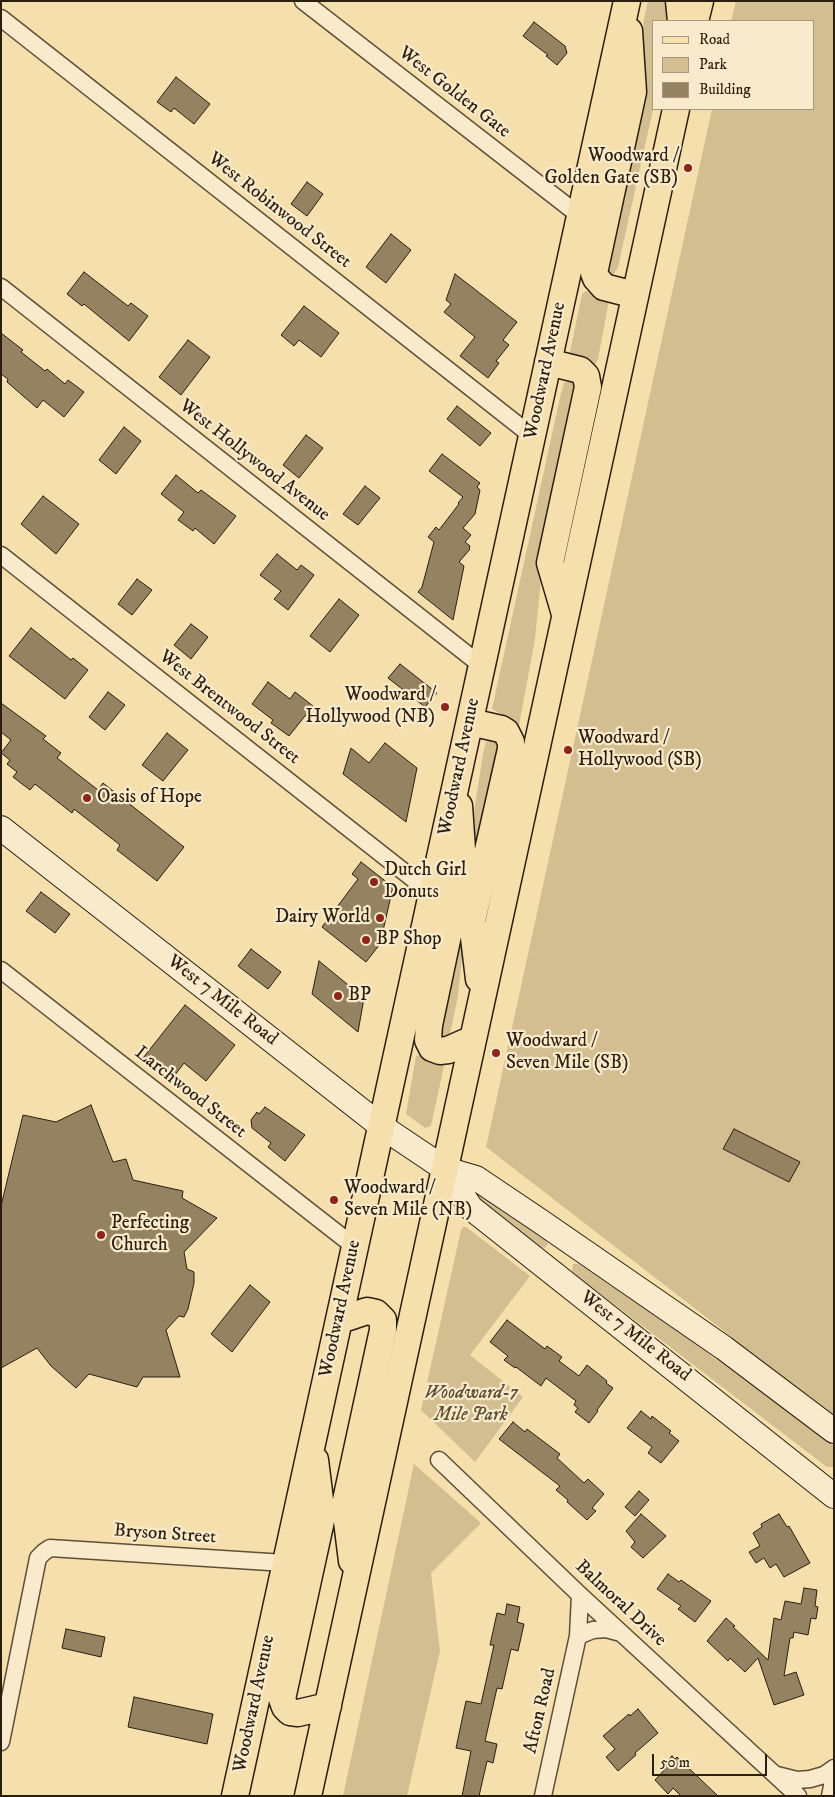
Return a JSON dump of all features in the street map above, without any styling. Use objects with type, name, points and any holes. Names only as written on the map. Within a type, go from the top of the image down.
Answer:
[{"type":"main road","points":[[679,1],[681,20]]},
{"type":"main road","points":[[695,20],[700,1]]},
{"type":"main road","name":"Woodward Avenue","points":[[235,1796],[627,2]]},
{"type":"main road","points":[[627,2],[633,92],[594,272],[596,278],[604,286],[635,296]]},
{"type":"main road","points":[[308,1796],[676,110]]},
{"type":"main road","points":[[548,362],[580,370],[586,376],[588,387],[550,562],[566,617]]},
{"type":"main road","points":[[470,722],[501,728],[506,732],[511,742],[472,921],[482,1000]]},
{"type":"main road","points":[[457,780],[463,864],[431,1014],[428,1040],[432,1048],[440,1051],[448,1050],[473,1040]]},
{"type":"main road","name":"West 7 Mile Road","points":[[1,828],[381,1126],[445,1169],[476,1178],[724,1348],[834,1431]]},
{"type":"main road","name":"West 7 Mile Road","points":[[445,1169],[472,1208],[833,1494]]},
{"type":"main road","points":[[551,1271],[567,1240]]},
{"type":"main road","points":[[340,1320],[367,1311],[376,1313],[383,1320],[383,1330],[345,1505],[355,1582]]},
{"type":"main road","points":[[313,1439],[322,1516],[282,1699],[285,1707],[290,1712],[298,1713],[328,1706]]},
{"type":"street","name":"West Golden Gate","points":[[303,1],[580,216]]},
{"type":"street","name":"West Robinwood Street","points":[[1,18],[532,436]]},
{"type":"street","name":"West Hollywood Avenue","points":[[1,287],[482,666]]},
{"type":"street","name":"West Brentwood Street","points":[[1,556],[431,893]]},
{"type":"street","name":"Larchwood Street","points":[[1,970],[355,1247]]},
{"type":"street","name":"Balmoral Drive","points":[[440,1460],[580,1595],[798,1796]]},
{"type":"street","name":"Bryson Street","points":[[1,1742],[38,1558],[50,1548],[286,1563]]},
{"type":"street","name":"Afton Road","points":[[543,1796],[578,1636],[580,1595]]},
{"type":"street","points":[[578,1636],[593,1630],[606,1629],[623,1634]]},
{"type":"street","points":[[776,1775],[797,1780],[810,1779],[824,1775],[834,1768]]},
{"type":"street","points":[[830,1796],[834,1776]]},
{"type":"green space","points":[[648,1],[669,1],[666,20],[652,20],[653,110],[618,267],[614,274],[610,276],[600,260],[635,99],[644,19]]},
{"type":"green space","points":[[736,1],[834,1],[834,1416],[486,1147],[712,110],[815,110],[815,20],[731,20]]},
{"type":"green space","points":[[586,291],[596,297],[609,300],[598,359],[595,365],[571,356],[570,352],[582,294]]},
{"type":"green space","points":[[571,380],[577,383],[542,568],[535,639],[519,725],[516,726],[511,719],[492,709],[561,393],[564,383]]},
{"type":"green space","points":[[492,739],[500,741],[464,938],[458,996],[449,1038],[438,1040],[483,754],[486,742]]},
{"type":"green space","points":[[420,1055],[432,1063],[442,1063],[444,1066],[431,1126],[425,1128],[406,1114],[416,1056]]},
{"type":"green space","points":[[479,1194],[545,1240],[548,1244],[545,1248],[540,1247],[489,1208],[477,1198]]},
{"type":"green space","name":"Woodward-7 Mile Park","points":[[463,1227],[466,1227],[530,1276],[470,1355],[523,1397],[475,1462],[421,1410]]},
{"type":"green space","points":[[573,1264],[579,1264],[690,1340],[834,1446],[834,1467],[827,1467],[576,1275],[572,1271]]},
{"type":"green space","points":[[414,1464],[481,1523],[431,1573],[440,1651],[407,1796],[343,1796]]},
{"type":"building","points":[[534,22],[565,46],[567,53],[557,65],[546,56],[548,55],[523,36]]},
{"type":"building","points":[[176,77],[210,104],[194,124],[174,108],[171,112],[157,102]]},
{"type":"building","points":[[307,182],[323,194],[307,216],[291,204]]},
{"type":"building","points":[[391,234],[411,250],[386,283],[366,267]]},
{"type":"building","points":[[84,272],[128,306],[131,303],[148,316],[129,341],[84,304],[82,306],[67,294]]},
{"type":"building","points":[[455,274],[517,322],[503,340],[509,345],[496,361],[499,363],[488,378],[460,356],[475,337],[444,312],[451,304],[446,300]]},
{"type":"building","points":[[304,306],[339,333],[321,357],[299,340],[294,346],[281,335]]},
{"type":"building","points":[[1,333],[23,350],[21,352],[45,371],[47,369],[65,384],[68,380],[84,392],[64,417],[43,400],[37,408],[7,382],[8,379],[1,374]]},
{"type":"building","points":[[188,340],[210,357],[181,395],[159,377]]},
{"type":"building","points":[[457,406],[491,433],[480,446],[447,419]]},
{"type":"building","points":[[124,427],[141,441],[116,474],[99,460]]},
{"type":"building","points":[[306,435],[323,448],[299,478],[283,465]]},
{"type":"building","points":[[442,454],[480,483],[477,487],[480,490],[475,514],[463,528],[471,535],[465,542],[470,546],[470,549],[459,562],[464,566],[453,620],[418,592],[422,587],[434,542],[428,537],[436,527],[439,530],[463,497],[429,471]]},
{"type":"building","points":[[176,475],[198,493],[201,490],[236,516],[214,544],[195,528],[193,531],[178,520],[184,512],[161,494]]},
{"type":"building","points":[[365,486],[380,498],[358,525],[343,514]]},
{"type":"building","points":[[43,496],[79,524],[56,554],[21,524]]},
{"type":"building","points":[[277,554],[297,570],[301,565],[314,575],[288,610],[274,599],[281,591],[260,575]]},
{"type":"building","points":[[137,579],[152,590],[132,615],[118,604]]},
{"type":"building","points":[[339,599],[359,615],[330,652],[310,636]]},
{"type":"building","points":[[191,624],[208,637],[191,659],[174,645]]},
{"type":"building","points":[[31,628],[71,660],[73,658],[88,670],[65,699],[9,656]]},
{"type":"building","points":[[400,664],[437,693],[425,707],[388,678]]},
{"type":"building","points":[[268,682],[290,699],[295,692],[313,706],[289,736],[271,723],[273,720],[252,704]]},
{"type":"building","points":[[108,692],[125,705],[105,730],[89,717]]},
{"type":"building","name":"Oasis of Hope","points":[[1,703],[46,736],[43,739],[61,753],[57,758],[98,790],[103,783],[184,847],[157,881],[117,850],[120,845],[74,809],[72,813],[35,784],[30,790],[13,777],[17,772],[7,764],[10,760],[1,753],[11,740],[1,732]]},
{"type":"building","points":[[167,733],[188,750],[163,781],[142,765]]},
{"type":"building","points":[[385,743],[417,768],[406,822],[343,774],[351,748],[369,763]]},
{"type":"building","points":[[361,862],[393,887],[380,944],[366,962],[322,927],[358,879],[352,874]]},
{"type":"building","points":[[41,892],[70,914],[55,933],[26,911]]},
{"type":"building","points":[[251,949],[281,972],[268,989],[238,966]]},
{"type":"building","points":[[319,961],[364,998],[358,1032],[312,994]]},
{"type":"building","points":[[185,1005],[235,1045],[206,1081],[184,1063],[175,1075],[164,1066],[160,1071],[143,1058]]},
{"type":"building","name":"Perfecting Church","points":[[91,1105],[113,1162],[126,1159],[133,1180],[183,1191],[182,1198],[217,1218],[184,1252],[187,1269],[194,1272],[194,1283],[188,1309],[184,1317],[179,1316],[166,1330],[180,1377],[143,1377],[137,1387],[89,1374],[76,1388],[51,1366],[37,1348],[1,1368],[1,1206],[23,1115],[56,1122]]},
{"type":"building","points":[[265,1107],[305,1135],[285,1161],[268,1147],[271,1143],[252,1128],[251,1120],[257,1112],[259,1114]]},
{"type":"building","points":[[734,1129],[800,1162],[789,1182],[723,1149]]},
{"type":"building","points":[[250,1285],[270,1302],[232,1352],[211,1334]]},
{"type":"building","points":[[507,1320],[545,1349],[547,1346],[562,1357],[559,1361],[579,1376],[587,1365],[613,1388],[589,1423],[575,1412],[578,1408],[574,1405],[576,1401],[546,1378],[541,1386],[504,1360],[508,1356],[490,1342]]},
{"type":"building","points":[[641,1411],[651,1419],[652,1416],[671,1431],[669,1433],[679,1441],[661,1463],[648,1453],[652,1447],[627,1428]]},
{"type":"building","points":[[513,1422],[525,1432],[527,1429],[560,1454],[557,1458],[584,1483],[588,1479],[604,1494],[592,1508],[596,1511],[587,1520],[556,1490],[560,1486],[499,1439]]},
{"type":"building","points":[[639,1491],[649,1500],[635,1516],[625,1507]]},
{"type":"building","points":[[641,1514],[666,1536],[643,1558],[631,1547],[635,1542],[626,1531]]},
{"type":"building","points":[[779,1514],[787,1527],[789,1526],[810,1563],[784,1577],[776,1564],[770,1568],[764,1558],[756,1563],[749,1552],[760,1546],[753,1533],[762,1527],[761,1524]]},
{"type":"building","points":[[668,1574],[679,1582],[681,1580],[711,1601],[695,1622],[678,1609],[681,1606],[657,1589]]},
{"type":"building","points":[[804,1588],[817,1590],[815,1606],[818,1607],[816,1619],[811,1618],[808,1635],[794,1632],[793,1638],[790,1638],[784,1676],[796,1672],[804,1695],[774,1705],[758,1658],[745,1672],[730,1658],[728,1661],[707,1641],[726,1618],[768,1660],[774,1618],[781,1620],[785,1601],[801,1604]]},
{"type":"building","points":[[507,1604],[520,1607],[517,1622],[524,1624],[518,1651],[511,1649],[502,1689],[497,1688],[485,1741],[497,1744],[493,1763],[487,1761],[479,1796],[462,1796],[471,1751],[456,1748],[466,1701],[481,1704],[494,1645],[490,1645],[497,1613],[505,1615]]},
{"type":"building","points":[[66,1629],[105,1637],[101,1657],[62,1648]]},
{"type":"building","points":[[134,1697],[213,1714],[207,1744],[128,1727]]},
{"type":"building","points":[[638,1709],[658,1733],[618,1771],[606,1757],[615,1749],[603,1736],[629,1714],[630,1716]]},
{"type":"building","points":[[672,1756],[675,1759],[677,1757],[718,1796],[681,1796],[673,1788],[668,1794],[655,1780],[666,1768],[663,1765]]},
{"type":"place","name":"Woodward / Golden Gate (SB)","points":[[688,168]]},
{"type":"place","name":"Woodward / Hollywood (NB)","points":[[445,707]]},
{"type":"place","name":"Woodward / Hollywood (SB)","points":[[568,750]]},
{"type":"place","name":"Oasis of Hope","points":[[87,798]]},
{"type":"place","name":"Dutch Girl Donuts","points":[[374,882]]},
{"type":"place","name":"Dairy World","points":[[380,918]]},
{"type":"place","name":"BP Shop","points":[[366,940]]},
{"type":"place","name":"BP","points":[[338,996]]},
{"type":"place","name":"Woodward / Seven Mile (SB)","points":[[496,1053]]},
{"type":"place","name":"Woodward / Seven Mile (NB)","points":[[334,1200]]},
{"type":"place","name":"Perfecting Church","points":[[101,1235]]}]
